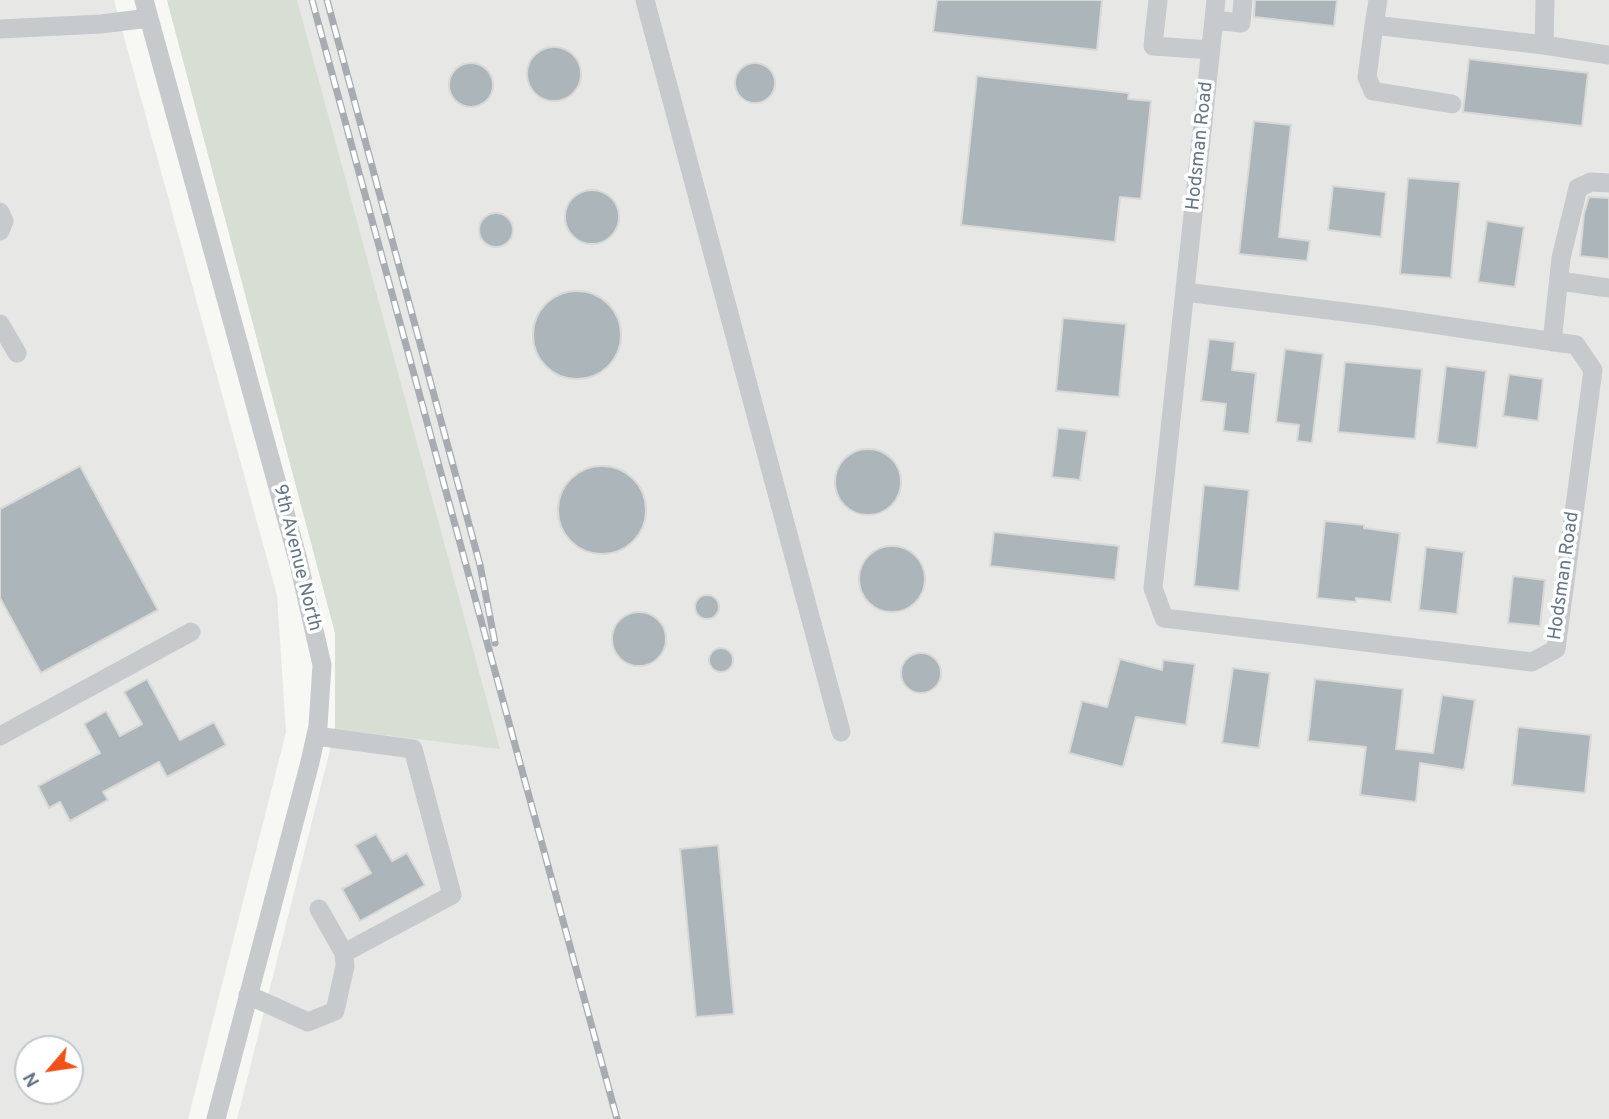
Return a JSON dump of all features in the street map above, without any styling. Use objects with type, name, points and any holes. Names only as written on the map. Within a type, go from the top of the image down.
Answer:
[{"type":"street","points":[[645,0],[841,732]]},
{"type":"street","points":[[1158,0],[1153,46],[1211,50]]},
{"type":"street","name":"Hodsman Road","points":[[1185,292],[1576,345],[1593,370],[1556,649],[1532,662],[1164,618],[1153,588],[1216,0]]},
{"type":"street","points":[[1214,20],[1241,23],[1243,0]]},
{"type":"street","points":[[1378,0],[1367,77],[1373,91],[1452,104]]},
{"type":"street","points":[[1544,45],[1545,0]]},
{"type":"street","points":[[0,29],[101,24],[146,9]]},
{"type":"street","name":"9th Avenue North","points":[[146,9],[299,559],[322,665],[316,736],[216,1119]]},
{"type":"street","points":[[1374,25],[1609,55]]},
{"type":"street","points":[[1552,342],[1561,258],[1578,188],[1591,182],[1609,183]]},
{"type":"street","points":[[0,212],[4,221],[0,231]]},
{"type":"street","points":[[1560,281],[1609,288]]},
{"type":"street","points":[[0,324],[17,353]]},
{"type":"street","points":[[0,736],[191,632]]},
{"type":"street","points":[[316,736],[413,749],[452,895],[344,953]]},
{"type":"street","points":[[248,995],[308,1022],[335,1011],[345,966],[344,953],[319,909]]},
{"type":"shaded area","points":[[0,0],[114,0],[277,595],[286,732],[188,1119],[0,1119]]},
{"type":"shaded area","points":[[167,0],[1609,0],[1609,1119],[237,1119],[335,730],[335,633]]},
{"type":"shaded area","points":[[167,0],[297,0],[500,749],[335,729],[335,633]]},
{"type":"building","points":[[937,0],[1102,0],[1097,50],[933,32]]},
{"type":"building","points":[[1255,0],[1337,0],[1334,26],[1254,17]]},
{"type":"building","points":[[554,47],[573,55],[581,74],[573,93],[554,101],[535,93],[527,74],[535,55]]},
{"type":"building","points":[[1469,59],[1588,73],[1582,126],[1463,112]]},
{"type":"building","points":[[471,63],[480,64],[487,69],[492,76],[492,94],[487,101],[480,106],[471,107],[462,106],[455,101],[450,94],[449,85],[450,76],[455,69],[462,64]]},
{"type":"building","points":[[755,63],[763,64],[769,69],[774,75],[774,91],[769,97],[763,102],[755,103],[747,102],[741,97],[736,91],[735,83],[736,75],[741,69],[747,64]]},
{"type":"building","points":[[977,76],[1129,93],[1128,99],[1151,101],[1141,199],[1120,197],[1115,242],[961,225]]},
{"type":"building","points":[[1254,121],[1291,125],[1279,237],[1310,241],[1307,261],[1239,254]]},
{"type":"building","points":[[1408,178],[1460,182],[1451,278],[1400,274]]},
{"type":"building","points":[[1333,186],[1386,192],[1381,237],[1328,230]]},
{"type":"building","points":[[592,190],[611,198],[619,217],[611,236],[592,244],[573,236],[565,217],[573,198]]},
{"type":"building","points":[[1589,197],[1609,198],[1609,259],[1580,256],[1584,214]]},
{"type":"building","points":[[496,213],[508,218],[513,230],[508,242],[496,247],[484,242],[479,230],[484,218]]},
{"type":"building","points":[[1487,221],[1524,227],[1515,287],[1478,282]]},
{"type":"building","points":[[577,291],[602,298],[614,310],[621,335],[614,360],[602,372],[577,379],[552,372],[540,360],[533,335],[540,310],[552,298]]},
{"type":"building","points":[[1063,318],[1126,324],[1119,397],[1056,391]]},
{"type":"building","points":[[1209,339],[1235,342],[1232,370],[1256,373],[1249,434],[1223,431],[1226,404],[1201,401]]},
{"type":"building","points":[[1285,349],[1323,354],[1312,443],[1297,441],[1299,425],[1276,422]]},
{"type":"building","points":[[1345,362],[1422,369],[1415,439],[1338,432]]},
{"type":"building","points":[[1446,366],[1486,371],[1477,448],[1437,443]]},
{"type":"building","points":[[1509,374],[1543,379],[1538,421],[1503,416]]},
{"type":"building","points":[[1058,428],[1087,431],[1080,480],[1052,477]]},
{"type":"building","points":[[868,449],[881,452],[891,459],[898,469],[901,482],[898,495],[891,505],[881,512],[868,515],[855,512],[845,505],[838,495],[835,482],[838,469],[845,459],[855,452]]},
{"type":"building","points":[[80,466],[158,610],[41,673],[0,598],[0,509]]},
{"type":"building","points":[[602,466],[627,473],[639,485],[646,510],[639,535],[627,547],[602,554],[577,547],[565,535],[558,510],[565,485],[577,473]]},
{"type":"building","points":[[1204,485],[1249,490],[1239,591],[1194,586]]},
{"type":"building","points":[[1325,521],[1364,525],[1364,528],[1400,533],[1391,602],[1356,598],[1356,602],[1317,598]]},
{"type":"building","points":[[994,532],[1119,546],[1115,580],[990,566]]},
{"type":"building","points":[[892,546],[905,549],[915,556],[922,566],[925,579],[922,592],[915,602],[905,609],[892,612],[879,609],[869,602],[862,592],[859,579],[862,566],[869,556],[879,549]]},
{"type":"building","points":[[1426,547],[1464,552],[1457,614],[1419,610]]},
{"type":"building","points":[[1513,576],[1545,580],[1540,626],[1508,623]]},
{"type":"building","points":[[707,595],[716,598],[719,607],[716,616],[707,619],[698,616],[695,607],[698,598]]},
{"type":"building","points":[[639,612],[658,620],[666,639],[658,658],[639,666],[620,658],[612,639],[620,620]]},
{"type":"building","points":[[721,648],[730,651],[733,660],[730,669],[721,672],[712,669],[709,660],[712,651]]},
{"type":"building","points":[[921,653],[935,659],[941,673],[935,687],[921,693],[907,687],[901,673],[907,659]]},
{"type":"building","points":[[1120,659],[1162,670],[1163,660],[1195,664],[1186,725],[1136,717],[1123,767],[1069,753],[1082,701],[1107,707]]},
{"type":"building","points":[[1233,668],[1270,673],[1259,748],[1222,743]]},
{"type":"building","points":[[147,679],[180,740],[214,722],[226,745],[167,777],[159,762],[103,792],[108,800],[70,821],[60,802],[49,808],[38,786],[100,753],[84,724],[106,711],[120,736],[142,724],[124,692]]},
{"type":"building","points":[[1315,679],[1403,689],[1396,749],[1433,753],[1442,695],[1475,700],[1464,770],[1420,763],[1416,802],[1360,795],[1366,747],[1308,741]]},
{"type":"building","points":[[1518,727],[1591,735],[1585,793],[1512,785]]},
{"type":"building","points":[[376,834],[392,861],[407,853],[425,885],[360,921],[342,889],[371,873],[355,845]]},
{"type":"building","points":[[718,845],[734,1014],[696,1017],[680,849]]},
{"type":"railway","points":[[312,0],[617,1119]]},
{"type":"railway","points":[[327,0],[480,565],[495,643]]}]
